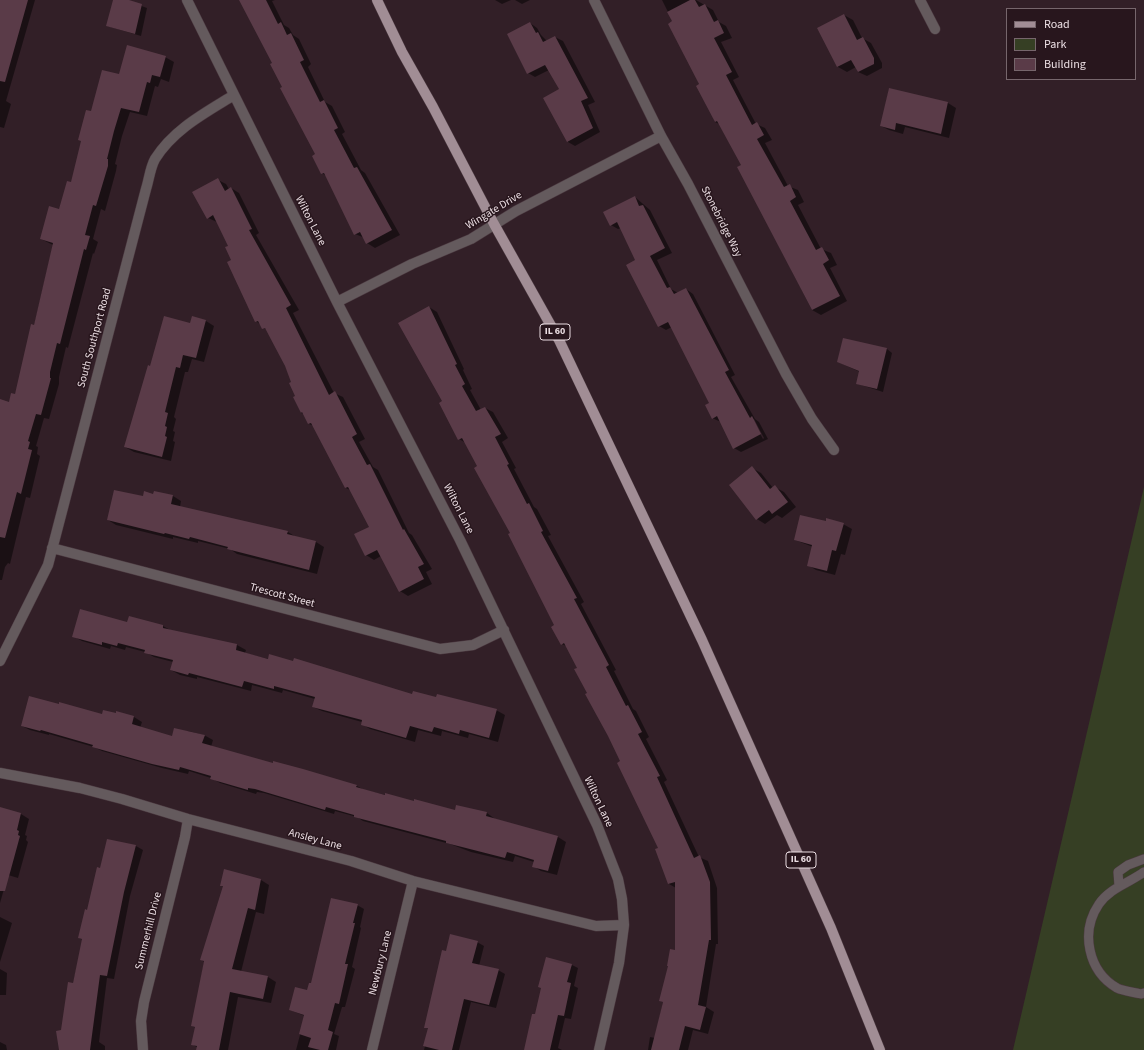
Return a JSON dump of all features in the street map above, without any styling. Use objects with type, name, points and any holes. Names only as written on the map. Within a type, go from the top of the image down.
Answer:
[{"type":"main road","name":"IL 60","points":[[377,0],[402,52],[433,107],[494,224],[559,340],[601,431],[702,640],[831,928],[880,1050]]},
{"type":"street","name":"Wilton Lane","points":[[187,0],[337,302],[460,540],[596,825],[618,879],[622,899],[624,925],[619,963],[599,1050]]},
{"type":"street","name":"Stonebridge Way","points":[[594,0],[640,89],[661,136],[688,184],[786,374],[812,419],[834,450]]},
{"type":"street","points":[[920,0],[935,29]]},
{"type":"street","name":"South Southport Road","points":[[0,661],[48,564],[146,189],[155,161],[171,137],[201,115],[234,95]]},
{"type":"street","name":"Wingate Drive","points":[[337,302],[412,264],[471,239],[516,211],[661,136]]},
{"type":"street","name":"Trescott Street","points":[[52,548],[440,649],[450,649],[473,645],[504,630]]},
{"type":"street","name":"Ansley Lane","points":[[0,773],[87,790],[188,819],[351,861],[414,881],[596,926],[624,925]]},
{"type":"street","name":"Summerhill Drive","points":[[143,1050],[141,1021],[144,1002],[188,819]]},
{"type":"street","name":"Newbury Lane","points":[[372,1050],[414,881]]},
{"type":"lane","points":[[1119,886],[1118,872],[1128,865],[1144,859]]},
{"type":"lane","points":[[1144,872],[1119,886],[1099,904],[1090,922],[1088,945],[1095,966],[1104,978],[1118,988],[1141,994],[1144,993]]},
{"type":"green space","points":[[1144,487],[1144,1050],[1013,1050]]},
{"type":"building","points":[[0,0],[28,0],[5,82],[0,81]]},
{"type":"building","points":[[113,0],[129,0],[142,4],[135,34],[106,26]]},
{"type":"building","points":[[239,0],[266,0],[278,24],[281,22],[287,35],[291,33],[304,60],[300,62],[320,102],[324,100],[338,128],[334,130],[354,168],[357,167],[392,230],[366,244],[360,232],[354,235],[324,173],[321,174],[312,156],[315,154],[280,88],[282,87],[270,64],[272,63]]},
{"type":"building","points":[[690,0],[695,0],[699,7],[705,4],[714,22],[718,20],[724,33],[714,38],[732,72],[726,75],[752,125],[757,122],[764,135],[757,139],[784,187],[790,184],[796,197],[790,201],[816,250],[822,247],[829,260],[823,264],[840,296],[812,310],[737,167],[741,165],[717,121],[715,122],[696,86],[699,84],[668,24],[672,21],[667,12]]},
{"type":"building","points":[[844,14],[857,40],[863,37],[874,58],[874,64],[858,72],[851,60],[837,67],[817,28]]},
{"type":"building","points":[[530,22],[536,33],[538,32],[543,42],[555,36],[588,98],[581,101],[593,128],[567,142],[543,98],[559,89],[545,65],[527,74],[507,34]]},
{"type":"building","points":[[127,45],[166,56],[160,77],[152,75],[150,83],[147,82],[139,112],[121,108],[107,159],[108,166],[96,206],[93,205],[85,235],[90,236],[86,250],[84,249],[60,344],[57,343],[50,372],[51,378],[41,415],[36,414],[28,441],[30,442],[28,449],[32,450],[21,494],[17,492],[5,538],[0,537],[0,399],[9,402],[11,393],[15,394],[31,324],[34,325],[53,243],[40,239],[49,206],[59,209],[67,181],[71,182],[81,141],[78,140],[86,110],[91,111],[102,70],[119,74]]},
{"type":"building","points":[[889,88],[948,102],[941,134],[896,123],[895,130],[880,126]]},
{"type":"building","points":[[218,178],[225,191],[231,187],[252,229],[249,230],[291,305],[286,308],[329,395],[335,391],[357,434],[352,437],[367,465],[370,464],[403,530],[404,529],[424,564],[418,567],[424,579],[399,592],[377,550],[365,556],[354,534],[369,527],[348,487],[345,488],[311,423],[308,424],[302,412],[301,413],[293,397],[295,396],[289,383],[291,382],[285,366],[265,328],[262,329],[258,321],[255,322],[227,262],[231,260],[225,247],[228,246],[213,215],[207,219],[192,192]]},
{"type":"building","points":[[635,196],[639,206],[643,205],[665,248],[650,256],[667,288],[670,287],[674,294],[686,288],[729,370],[725,372],[750,418],[752,416],[761,434],[733,449],[717,416],[712,419],[705,405],[709,403],[668,322],[658,327],[626,265],[635,260],[617,222],[610,226],[603,212]]},
{"type":"building","points":[[429,306],[457,364],[455,365],[465,384],[462,386],[476,411],[485,407],[501,434],[495,437],[509,464],[507,465],[527,504],[529,503],[543,531],[541,532],[577,598],[574,599],[609,665],[606,667],[626,706],[628,705],[642,732],[638,734],[660,776],[657,777],[694,858],[700,855],[710,882],[711,940],[709,940],[698,1005],[706,1007],[700,1030],[685,1026],[679,1050],[651,1050],[663,1002],[659,1001],[668,966],[670,949],[675,950],[675,882],[668,884],[655,849],[658,848],[617,763],[620,761],[585,694],[587,693],[574,669],[577,668],[564,643],[561,645],[551,627],[554,625],[508,534],[510,533],[474,468],[477,466],[462,438],[458,440],[439,403],[442,401],[398,323]]},
{"type":"building","points":[[164,316],[190,323],[192,316],[206,320],[196,358],[183,355],[180,368],[176,367],[165,412],[168,413],[165,426],[167,427],[165,436],[167,437],[162,457],[124,447],[148,365],[150,366]]},
{"type":"building","points":[[843,338],[887,348],[877,389],[856,384],[859,371],[837,362]]},
{"type":"building","points":[[752,466],[770,489],[775,485],[788,502],[772,514],[769,510],[756,520],[729,485]]},
{"type":"building","points":[[114,490],[143,496],[144,491],[153,494],[154,491],[173,495],[171,504],[288,531],[287,534],[316,541],[309,570],[227,549],[228,547],[190,537],[189,539],[164,534],[107,520]]},
{"type":"building","points":[[800,515],[826,521],[826,518],[844,523],[836,551],[832,550],[827,571],[807,566],[812,545],[794,540]]},
{"type":"building","points":[[80,609],[127,622],[129,616],[163,625],[163,628],[237,644],[236,650],[268,659],[269,654],[293,661],[294,658],[412,694],[413,691],[436,697],[437,694],[497,709],[489,738],[460,730],[459,734],[434,727],[432,732],[410,726],[406,738],[361,725],[362,720],[312,707],[315,697],[274,686],[274,689],[244,681],[242,687],[189,673],[188,675],[170,670],[173,660],[144,653],[145,650],[118,643],[117,646],[102,642],[102,645],[72,637]]},
{"type":"building","points":[[29,696],[59,704],[59,702],[102,714],[103,710],[116,713],[116,711],[134,716],[132,724],[172,736],[174,728],[205,735],[202,743],[273,763],[273,761],[303,769],[385,795],[385,793],[414,801],[414,799],[455,810],[456,805],[487,812],[486,816],[558,836],[548,871],[532,867],[534,860],[507,852],[505,858],[446,843],[446,841],[354,817],[354,815],[326,807],[325,810],[255,789],[248,788],[248,790],[210,779],[211,776],[180,767],[179,770],[152,764],[92,747],[93,745],[41,730],[21,726]]},
{"type":"building","points":[[0,807],[21,813],[17,830],[19,831],[18,835],[20,836],[5,891],[0,891]]},
{"type":"building","points":[[107,839],[136,845],[124,892],[107,976],[100,975],[90,1050],[59,1050],[56,1031],[61,1030],[68,982],[73,983],[82,939],[78,938],[85,909],[87,910],[97,867],[100,868]]},
{"type":"building","points":[[224,869],[261,879],[255,910],[248,908],[232,969],[268,976],[263,999],[230,992],[219,1050],[196,1050],[197,1046],[191,1045],[195,1027],[191,1026],[204,961],[200,960],[223,886],[220,886]]},
{"type":"building","points":[[331,898],[358,904],[345,964],[348,964],[339,1004],[335,1003],[328,1030],[333,1032],[328,1050],[320,1050],[308,1047],[311,1038],[299,1034],[304,1015],[289,1010],[295,987],[307,990],[309,983],[311,983]]},
{"type":"building","points":[[450,934],[478,941],[472,963],[499,969],[489,1005],[464,999],[452,1050],[439,1050],[423,1046],[428,1028],[424,1028],[442,950],[446,951]]},
{"type":"building","points":[[546,957],[572,964],[567,982],[571,983],[564,1016],[558,1015],[550,1050],[524,1050],[532,1014],[535,1014],[541,988],[538,987]]}]
